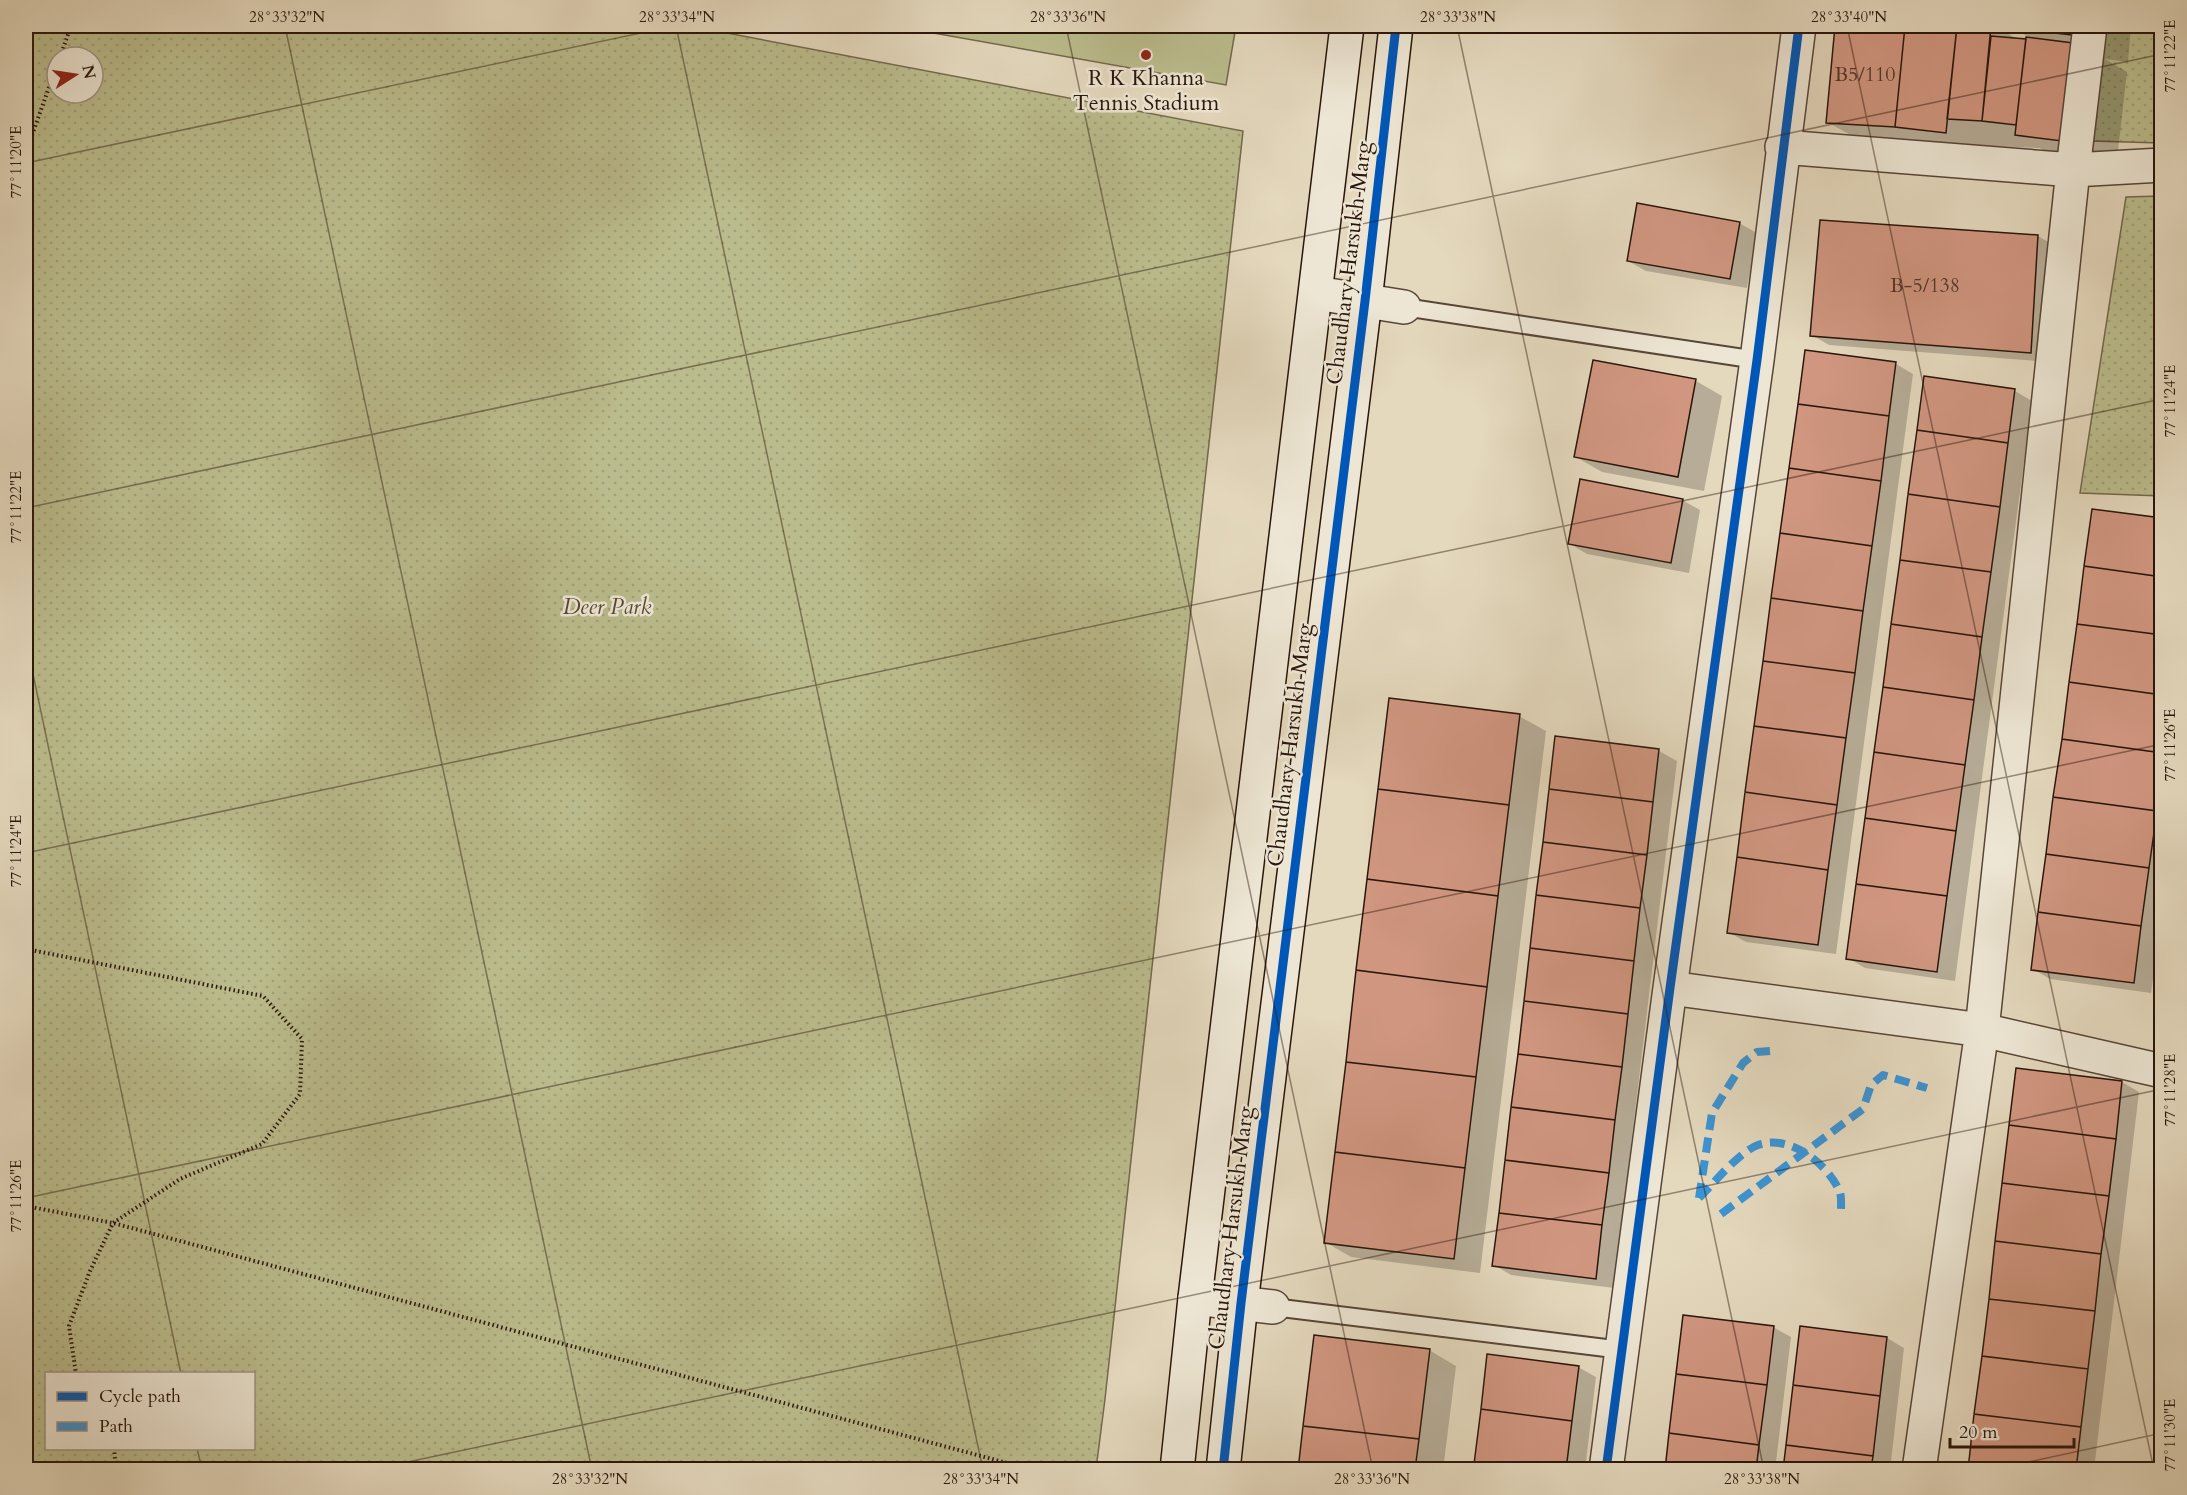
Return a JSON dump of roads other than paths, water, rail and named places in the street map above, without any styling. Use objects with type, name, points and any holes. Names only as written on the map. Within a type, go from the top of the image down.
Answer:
[{"type":"street","name":"Chaudhary Harsukh Marg","points":[[1177,1470],[1195,1298],[1347,26]]},
{"type":"street","name":"Chaudhary Harsukh Marg","points":[[1223,1470],[1257,1305],[1396,26]]},
{"type":"street","points":[[1606,1470],[1757,360],[1799,26]]},
{"type":"street","points":[[1919,1470],[1982,1030],[2090,26]]},
{"type":"street","points":[[1782,147],[2073,170],[2162,165]]},
{"type":"street","points":[[1316,293],[1404,307]]},
{"type":"street","points":[[1670,988],[1982,1030],[2162,1071]]},
{"type":"street","points":[[1195,1298],[1257,1305]]},
{"type":"lane","points":[[1404,307],[1757,360]]},
{"type":"lane","points":[[1257,1305],[1622,1350]]},
{"type":"place","name":"R K Khanna Tennis Stadium","points":[[1146,55]]},
{"type":"park label","name":"Deer Park","points":[[607,607]]}]
